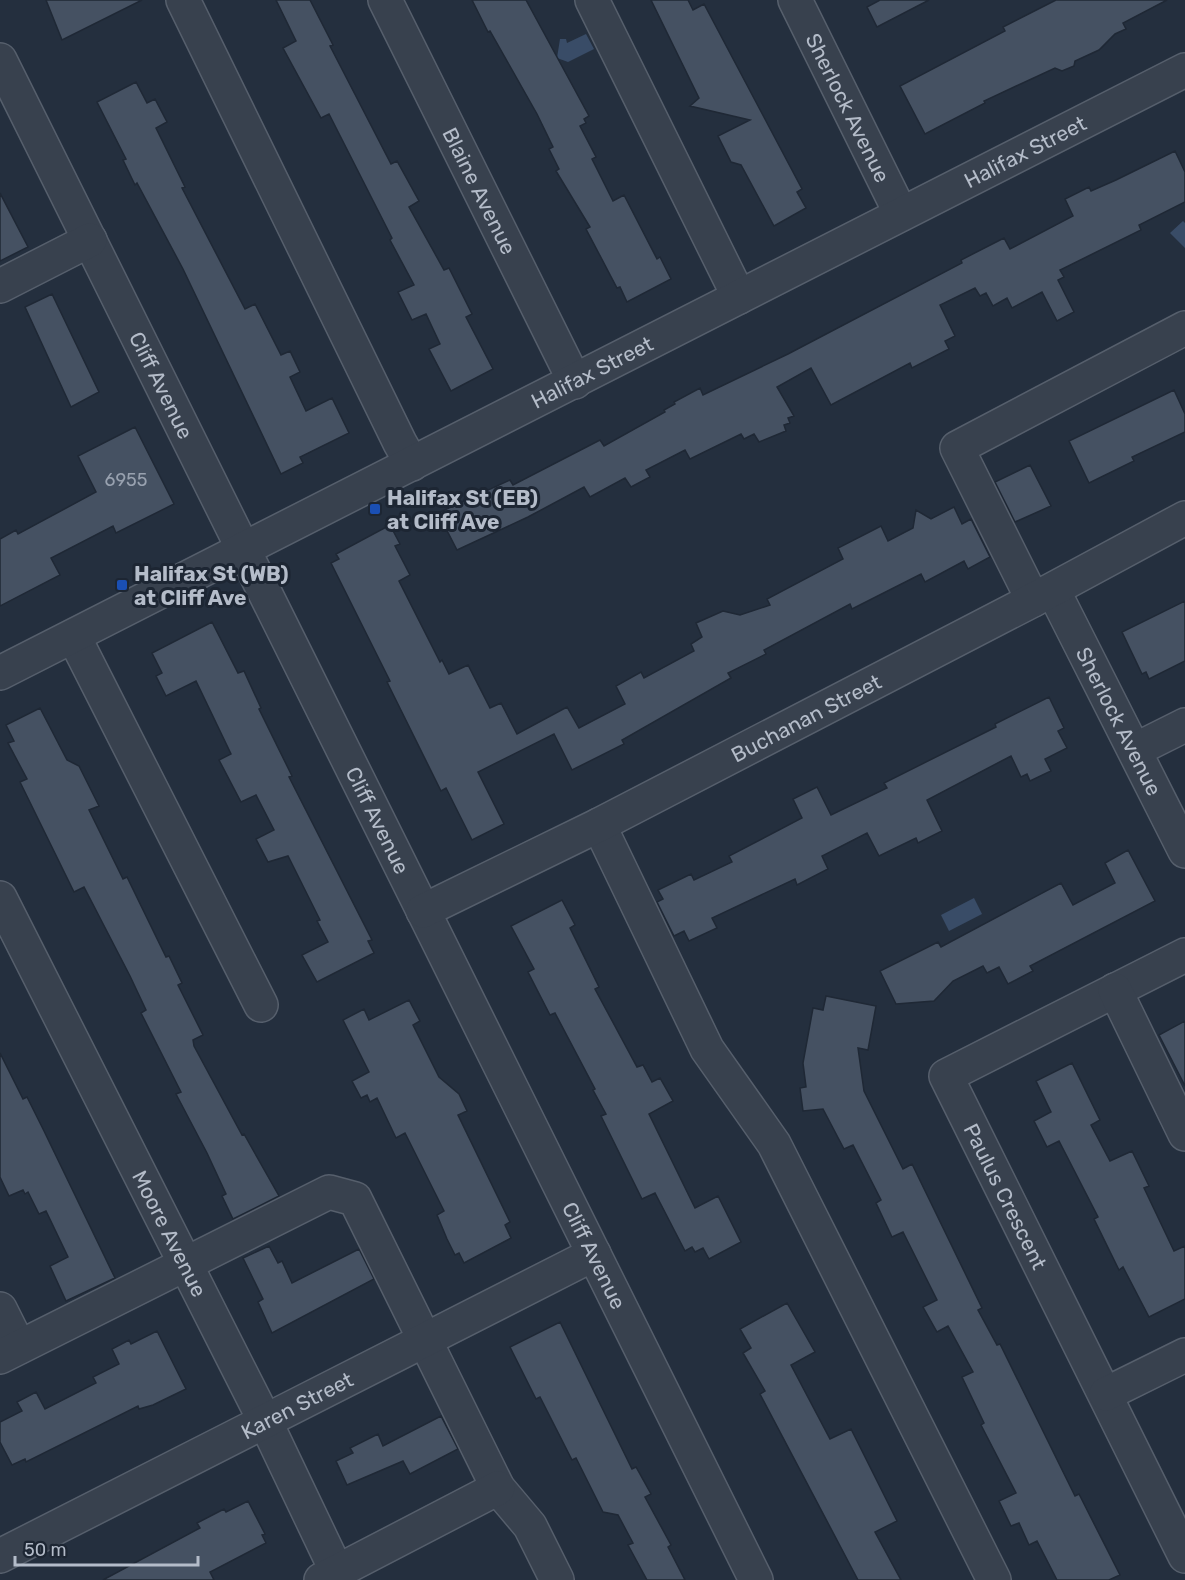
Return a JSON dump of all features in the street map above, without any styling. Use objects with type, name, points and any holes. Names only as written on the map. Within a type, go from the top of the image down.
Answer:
[{"type":"street","points":[[183,0],[394,433],[412,464]]},
{"type":"street","name":"Blaine Avenue","points":[[385,0],[575,382]]},
{"type":"street","points":[[592,0],[739,297]]},
{"type":"street","name":"Sherlock Avenue","points":[[795,0],[901,214]]},
{"type":"street","name":"Cliff Avenue","points":[[0,60],[756,1580]]},
{"type":"street","name":"Halifax Street","points":[[0,673],[1185,70]]},
{"type":"street","points":[[0,286],[90,240]]},
{"type":"street","name":"Sherlock Avenue","points":[[1185,328],[957,448],[1135,750],[1185,851]]},
{"type":"street","name":"Buchanan Street","points":[[423,911],[599,825],[1043,595],[1185,518]]},
{"type":"street","points":[[74,637],[261,1005]]},
{"type":"street","points":[[1135,750],[1185,725]]},
{"type":"street","points":[[599,825],[707,1049],[774,1144],[994,1580]]},
{"type":"street","name":"Moore Avenue","points":[[0,898],[265,1421],[329,1576]]},
{"type":"street","name":"Paulus Crescent","points":[[1185,955],[946,1076],[1185,1556]]},
{"type":"street","points":[[1115,990],[1185,1134]]},
{"type":"street","points":[[0,1308],[10,1352],[329,1192],[355,1199],[498,1488],[530,1526],[557,1580]]},
{"type":"street","name":"Karen Street","points":[[0,1556],[594,1254]]},
{"type":"street","points":[[1106,1394],[1185,1355]]},
{"type":"street","points":[[329,1576],[498,1488]]},
{"type":"water","points":[[586,34],[594,49],[568,62],[557,58],[560,39],[566,39],[567,43]]},
{"type":"water","points":[[1183,221],[1185,223],[1185,248],[1170,233]]},
{"type":"water","points":[[974,898],[982,914],[949,931],[941,915]]},
{"type":"building","points":[[46,0],[142,0],[62,40]]},
{"type":"building","points":[[276,0],[310,0],[333,45],[330,46],[391,164],[397,161],[419,201],[409,207],[444,270],[449,268],[472,314],[466,317],[493,369],[451,391],[429,349],[440,344],[426,314],[412,320],[398,292],[414,285],[390,240],[392,238],[329,114],[321,118],[283,48],[296,41]]},
{"type":"building","points":[[472,0],[526,0],[589,116],[584,119],[586,123],[580,126],[596,157],[592,159],[613,201],[624,195],[657,259],[660,257],[671,279],[627,302],[620,287],[617,288],[586,229],[590,227],[556,171],[559,169],[549,149],[553,147],[537,114],[490,31],[488,32]]},
{"type":"building","points":[[651,0],[688,0],[693,10],[704,4],[802,189],[797,192],[806,208],[774,226],[741,165],[731,162],[718,136],[750,120],[690,106],[699,98]]},
{"type":"building","points":[[880,0],[929,0],[877,27],[867,7]]},
{"type":"building","points":[[1056,0],[1167,0],[1123,23],[1126,29],[1115,34],[1099,50],[1075,61],[1074,66],[1062,71],[1055,68],[984,101],[985,103],[925,134],[900,86],[1005,31],[1003,27]]},
{"type":"building","points":[[136,82],[147,103],[155,99],[167,122],[156,128],[185,187],[182,188],[245,309],[255,304],[281,355],[290,351],[300,372],[290,377],[306,411],[332,398],[349,433],[300,457],[303,463],[281,474],[183,269],[137,183],[135,185],[123,160],[126,159],[97,102]]},
{"type":"building","points":[[1175,151],[1185,172],[1185,202],[1139,225],[1141,230],[1060,270],[1064,277],[1058,280],[1074,312],[1057,321],[1042,292],[1012,308],[1007,298],[993,306],[986,293],[980,296],[975,288],[940,305],[955,336],[945,341],[949,349],[912,368],[910,363],[831,405],[811,368],[777,387],[794,416],[788,418],[790,423],[784,425],[786,431],[759,442],[754,434],[744,439],[741,434],[690,459],[685,450],[646,470],[650,477],[631,487],[625,478],[590,497],[584,487],[528,517],[457,550],[438,513],[510,480],[513,485],[600,440],[604,446],[665,412],[664,410],[675,404],[674,402],[700,388],[703,395],[788,354],[962,263],[961,260],[1004,238],[1010,249],[1073,216],[1065,199],[1089,187],[1091,191]]},
{"type":"building","points":[[0,193],[28,247],[0,261]]},
{"type":"building","points":[[52,294],[99,392],[71,407],[25,307]]},
{"type":"building","points":[[1174,390],[1185,414],[1185,432],[1132,457],[1134,461],[1089,483],[1069,441]]},
{"type":"building","points":[[135,427],[174,504],[116,533],[113,526],[51,558],[60,575],[0,606],[0,539],[16,530],[18,534],[96,492],[78,456]]},
{"type":"building","points":[[1030,465],[1051,506],[1015,522],[995,482]]},
{"type":"building","points":[[954,507],[962,524],[971,519],[990,557],[968,569],[964,561],[925,582],[921,574],[852,609],[850,604],[764,650],[766,654],[728,673],[731,678],[622,740],[624,744],[572,770],[554,734],[478,772],[504,824],[472,840],[446,788],[441,791],[387,682],[390,681],[331,563],[339,559],[336,554],[390,525],[400,544],[395,546],[410,575],[399,581],[440,662],[442,660],[449,674],[468,665],[490,708],[501,703],[517,734],[567,707],[579,728],[625,704],[616,686],[641,672],[644,678],[694,651],[691,644],[702,637],[696,623],[723,611],[740,615],[770,605],[767,599],[843,559],[838,548],[881,526],[888,541],[913,528],[916,510],[931,519]]},
{"type":"building","points":[[1185,601],[1185,661],[1149,679],[1146,672],[1142,674],[1122,632]]},
{"type":"building","points":[[212,622],[238,673],[244,671],[261,708],[259,709],[292,776],[289,777],[372,940],[368,941],[374,953],[317,982],[302,955],[328,942],[317,921],[320,920],[288,856],[268,862],[256,839],[274,830],[256,795],[241,802],[219,760],[231,754],[196,681],[166,696],[156,676],[162,673],[152,653]]},
{"type":"building","points":[[1049,697],[1064,728],[1058,731],[1067,748],[1045,759],[1051,771],[1030,781],[1027,774],[1021,777],[1011,756],[927,800],[942,831],[918,843],[916,838],[879,856],[867,833],[822,856],[828,869],[797,885],[795,879],[712,918],[717,928],[689,941],[684,931],[674,936],[657,902],[663,899],[658,890],[691,874],[694,880],[732,862],[729,856],[802,818],[793,799],[817,787],[831,815],[887,788],[884,783],[996,727],[995,724]]},
{"type":"building","points":[[40,708],[67,760],[79,766],[99,806],[89,810],[123,879],[127,877],[166,957],[169,956],[182,983],[178,985],[203,1035],[193,1040],[194,1046],[242,1135],[244,1134],[279,1196],[233,1219],[222,1196],[226,1194],[176,1094],[181,1092],[141,1013],[146,1010],[130,976],[84,887],[74,892],[20,782],[27,779],[8,743],[14,741],[6,725]]},
{"type":"building","points":[[1128,850],[1155,901],[1030,966],[1033,971],[1008,984],[999,967],[987,973],[983,966],[953,981],[934,1001],[896,1004],[880,971],[938,942],[941,947],[1061,883],[1073,905],[1115,883],[1105,863]]},
{"type":"building","points":[[562,900],[575,925],[570,928],[599,987],[595,989],[637,1067],[643,1065],[652,1082],[660,1078],[673,1101],[649,1114],[695,1208],[718,1196],[741,1242],[709,1259],[703,1248],[695,1252],[692,1247],[685,1251],[655,1193],[642,1199],[601,1116],[606,1114],[593,1090],[595,1089],[555,1013],[550,1015],[528,972],[534,969],[511,926]]},
{"type":"building","points":[[826,996],[876,1006],[868,1050],[858,1048],[864,1091],[903,1169],[912,1164],[982,1308],[978,1310],[997,1345],[1000,1344],[1075,1496],[1079,1494],[1120,1575],[1109,1580],[1057,1580],[1037,1541],[1029,1545],[1019,1523],[1011,1526],[999,1501],[1016,1493],[981,1425],[984,1423],[962,1377],[973,1372],[948,1326],[937,1332],[923,1307],[937,1300],[903,1232],[892,1237],[876,1203],[881,1200],[853,1145],[844,1149],[823,1109],[803,1111],[800,1088],[806,1087],[803,1063],[813,1008],[823,1010]]},
{"type":"building","points":[[409,1000],[420,1021],[413,1025],[439,1077],[459,1094],[467,1111],[458,1115],[510,1222],[505,1225],[511,1238],[464,1263],[459,1253],[455,1255],[447,1239],[437,1215],[444,1211],[405,1133],[396,1138],[377,1098],[370,1102],[367,1095],[361,1098],[352,1081],[369,1072],[343,1020],[364,1009],[369,1020]]},
{"type":"building","points":[[1185,1021],[1185,1086],[1159,1035]]},
{"type":"building","points":[[0,1053],[23,1099],[27,1097],[115,1278],[66,1301],[50,1266],[68,1257],[46,1211],[39,1214],[28,1192],[25,1194],[23,1190],[9,1196],[0,1177]]},
{"type":"building","points":[[1072,1063],[1100,1120],[1091,1125],[1110,1161],[1132,1151],[1149,1186],[1144,1188],[1174,1251],[1185,1246],[1185,1299],[1149,1317],[1123,1267],[1119,1270],[1094,1219],[1098,1217],[1059,1141],[1047,1147],[1034,1121],[1051,1112],[1036,1081]]},
{"type":"building","points":[[269,1246],[278,1263],[282,1261],[292,1283],[359,1249],[374,1279],[272,1333],[258,1302],[263,1299],[243,1258]]},
{"type":"building","points":[[787,1303],[815,1352],[791,1365],[830,1439],[851,1429],[897,1521],[875,1532],[901,1580],[858,1580],[760,1394],[765,1391],[743,1353],[751,1348],[740,1329]]},
{"type":"building","points":[[560,1322],[632,1469],[636,1467],[651,1494],[645,1497],[671,1545],[668,1547],[685,1580],[647,1580],[628,1545],[633,1543],[618,1515],[603,1512],[576,1458],[572,1460],[540,1397],[536,1399],[510,1347]]},
{"type":"building","points":[[157,1331],[186,1389],[153,1405],[139,1409],[138,1406],[26,1462],[25,1459],[12,1465],[0,1442],[0,1422],[22,1411],[17,1402],[36,1392],[45,1409],[96,1383],[93,1377],[119,1364],[112,1349],[129,1340],[131,1344]]},
{"type":"building","points":[[441,1416],[458,1449],[410,1474],[403,1461],[347,1485],[336,1461],[353,1453],[350,1448],[378,1434],[383,1446]]},
{"type":"building","points":[[248,1501],[265,1534],[262,1535],[266,1543],[210,1572],[214,1580],[103,1580],[200,1528],[197,1523],[224,1509],[226,1512]]},
{"type":"place","name":"Halifax St (EB) at Cliff Ave","points":[[375,509]]},
{"type":"place","name":"Halifax St (WB) at Cliff Ave","points":[[122,585]]}]
